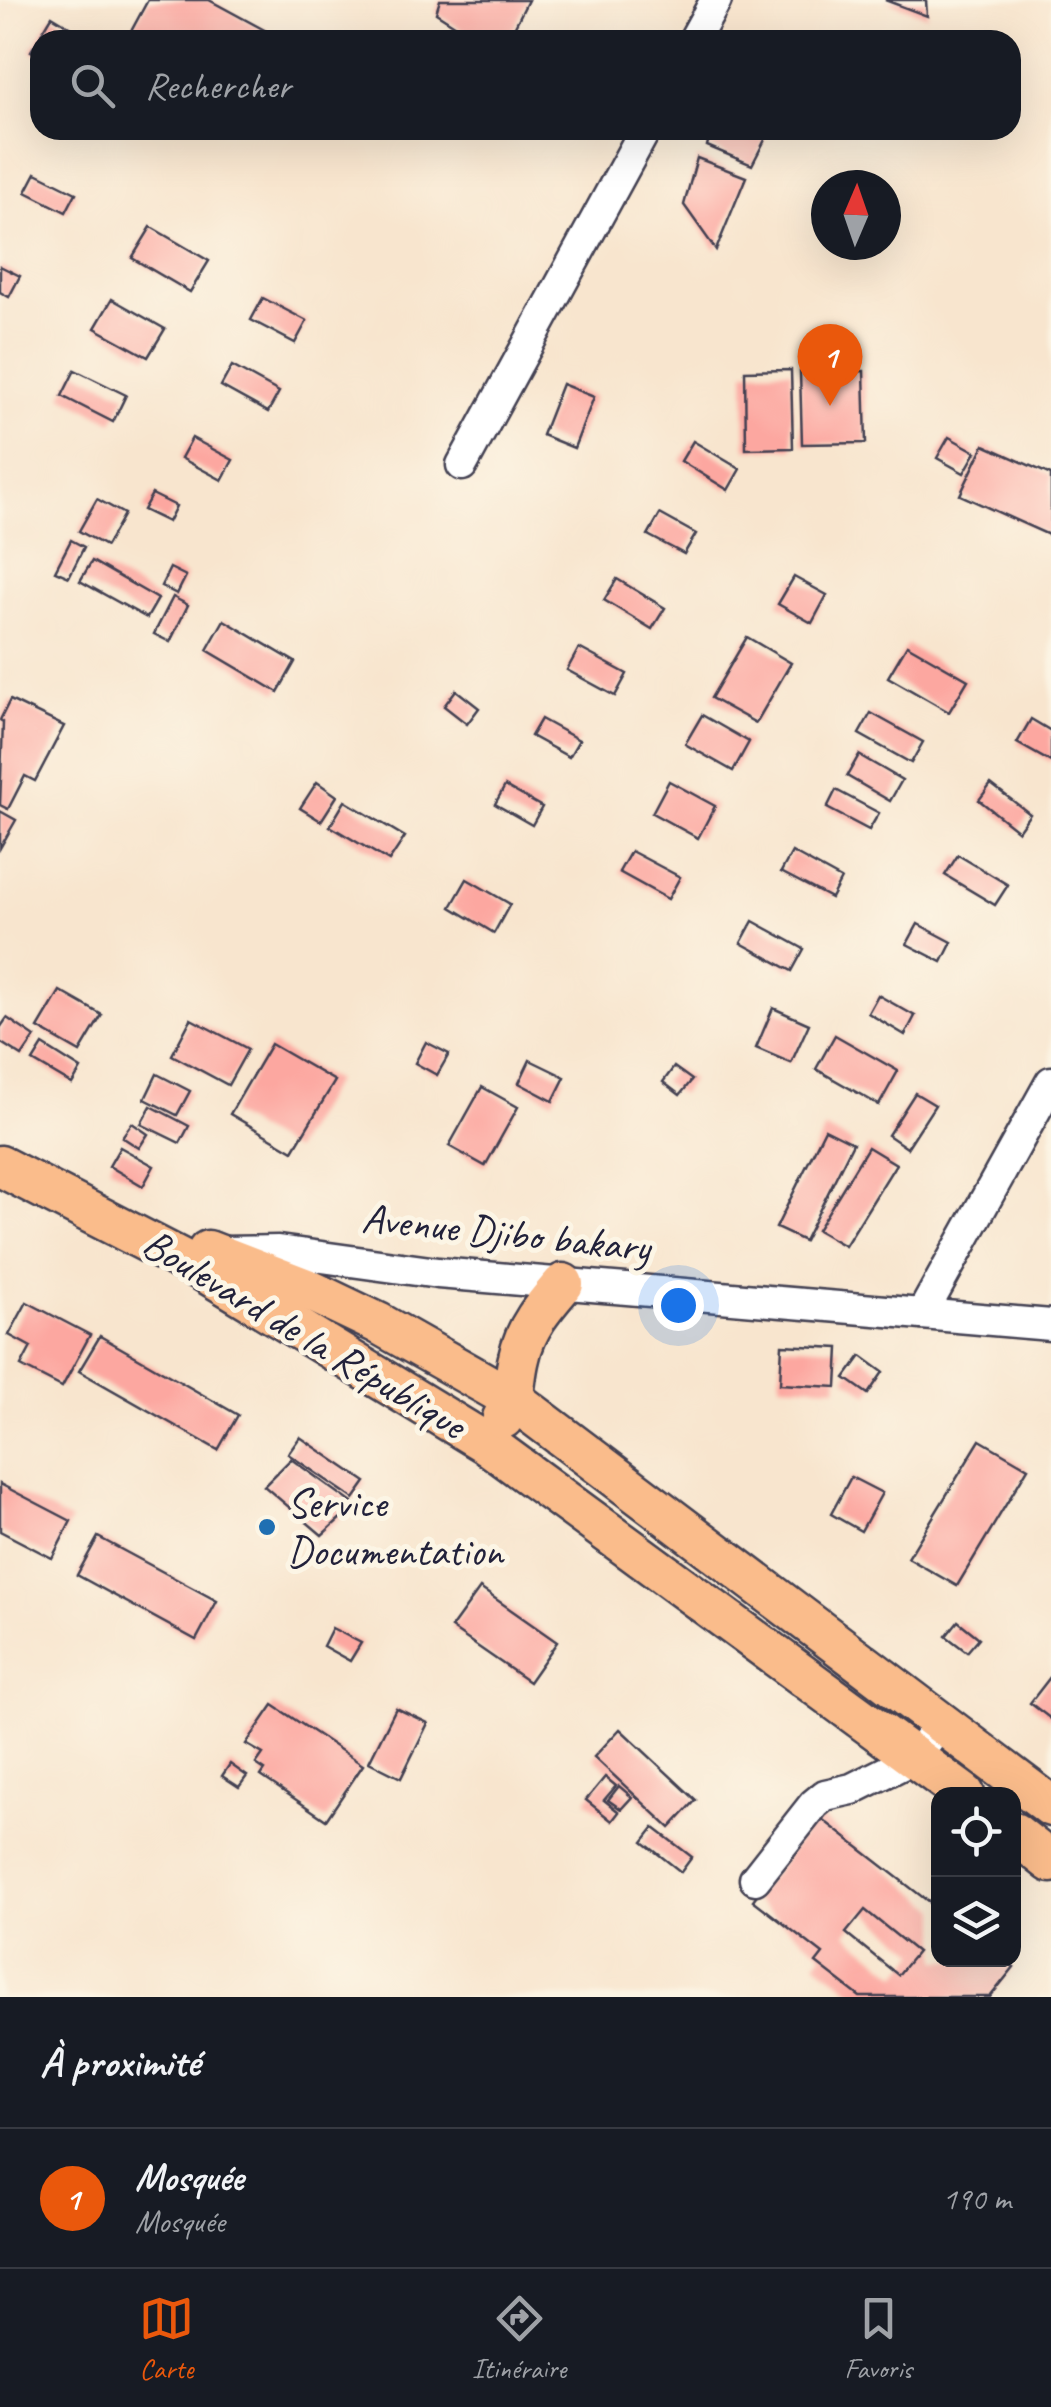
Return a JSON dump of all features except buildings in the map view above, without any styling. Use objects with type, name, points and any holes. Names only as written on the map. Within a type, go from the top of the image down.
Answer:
[{"type":"main road","name":"Boulevard de la République","points":[[0,1166],[126,1230],[207,1261],[309,1290],[378,1323],[514,1400],[1051,1806]]},
{"type":"main road","name":"Boulevard de la République","points":[[207,1261],[486,1443],[955,1787]]},
{"type":"main road","points":[[486,1443],[514,1400],[519,1358],[536,1315],[563,1284]]},
{"type":"main road","points":[[704,1600],[730,1563]]},
{"type":"main road","points":[[1021,1838],[1051,1862]]},
{"type":"street","points":[[700,30],[716,0]]},
{"type":"street","points":[[462,465],[640,140]]},
{"type":"street","points":[[922,1314],[1051,1082]]},
{"type":"street","name":"Avenue Djibo bakary","points":[[207,1261],[278,1250],[438,1274],[1051,1325]]},
{"type":"street","points":[[755,1879],[814,1804],[825,1795],[852,1789],[916,1758],[942,1721]]},
{"type":"place","name":"Mosquée","points":[[830,406]]},
{"type":"place","name":"Service Documentation","points":[[267,1527]]}]
